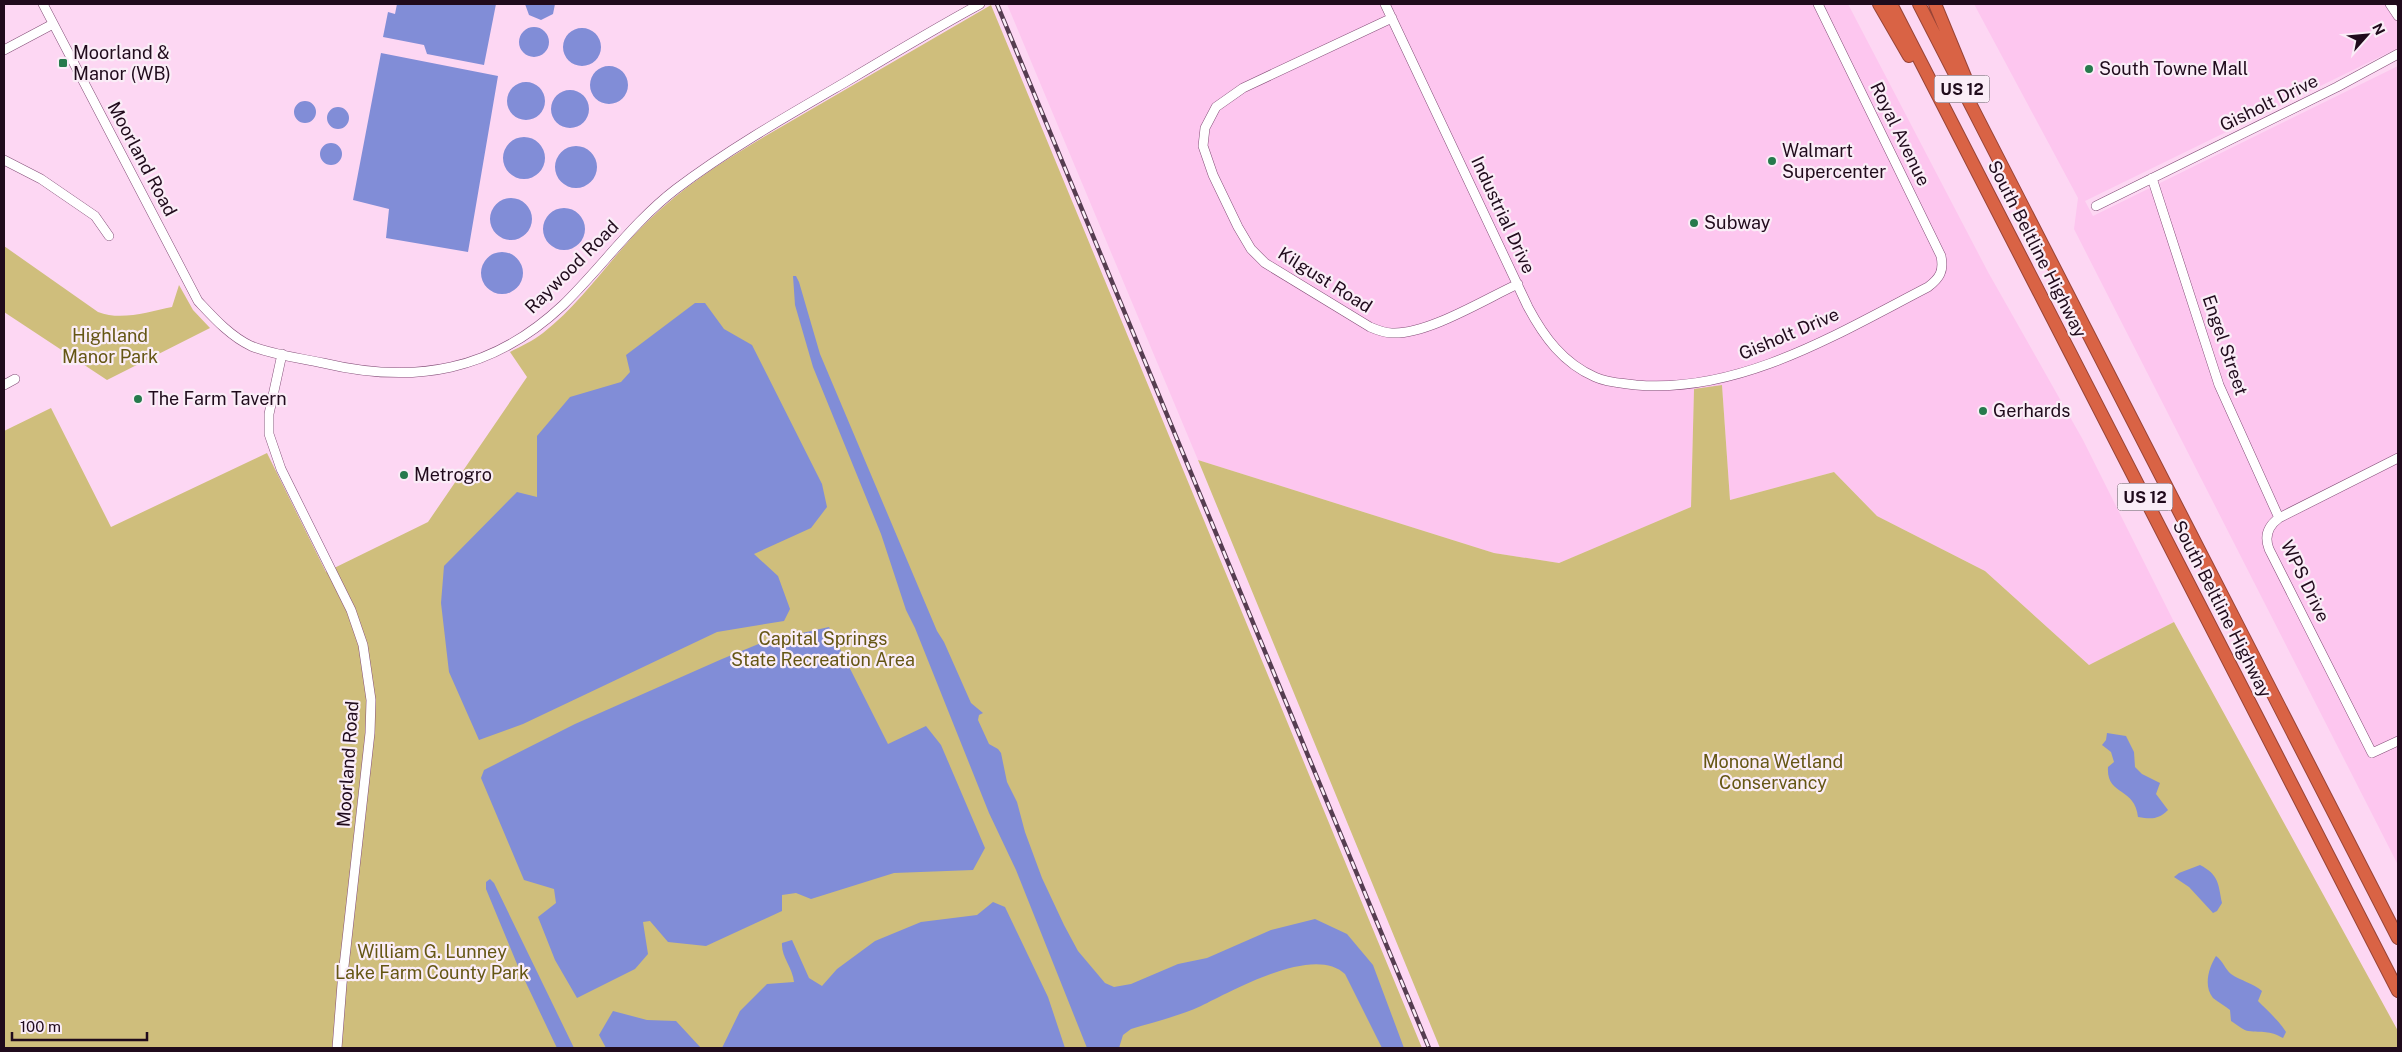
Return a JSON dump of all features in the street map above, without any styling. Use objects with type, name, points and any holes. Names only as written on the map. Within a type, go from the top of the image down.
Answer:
[{"type":"highway","points":[[1879,4],[1984,185]]},
{"type":"highway","name":"South Beltline Highway","points":[[1891,4],[2398,991]]},
{"type":"highway","name":"South Beltline Highway","points":[[1919,4],[2398,938]]},
{"type":"highway","points":[[1935,4],[2006,174]]},
{"type":"street","name":"Moorland Road","points":[[43,4],[198,302],[219,324]]},
{"type":"street","name":"Raywood Road","points":[[219,324],[251,346],[352,370],[382,374],[433,371],[488,356],[518,340],[563,304],[642,219],[674,190],[734,147],[980,4]]},
{"type":"street","name":"Industrial Drive","points":[[1385,4],[1540,330],[1566,359],[1595,377],[1614,383],[1643,385]]},
{"type":"street","name":"Royal Avenue","points":[[1818,4],[1942,256],[1942,271],[1938,279]]},
{"type":"street","points":[[2390,4],[2398,16]]},
{"type":"street","name":"Kilgust Road","points":[[1392,18],[1243,88],[1216,107],[1205,128],[1203,146],[1213,174],[1238,227],[1251,248],[1265,263],[1370,327],[1385,333],[1402,333],[1425,326],[1518,284]]},
{"type":"street","points":[[4,50],[53,24]]},
{"type":"street","name":"Gisholt Drive","points":[[2096,206],[2337,88],[2398,54]]},
{"type":"street","points":[[4,160],[41,179],[95,216],[110,236]]},
{"type":"street","name":"Engel Street","points":[[2152,178],[2220,389],[2279,518]]},
{"type":"street","name":"Gisholt Drive","points":[[1643,385],[1666,386],[1717,378],[1771,363],[1886,309],[1928,287],[1938,279]]},
{"type":"street","name":"Moorland Road","points":[[282,354],[269,414],[269,434],[281,469],[351,610],[363,645],[371,700],[370,733],[342,984],[337,1048]]},
{"type":"street","points":[[4,385],[15,379]]},
{"type":"street","name":"WPS Drive","points":[[2398,458],[2279,518],[2268,529],[2267,538],[2269,549],[2372,753],[2398,741]]},
{"type":"shaded area","points":[[1007,4],[1848,4],[1988,272],[2083,440],[2174,622],[2089,665],[1985,571],[1877,516],[1834,472],[1730,500],[1722,385],[1694,390],[1691,507],[1559,563],[1494,553],[1198,460]]},
{"type":"shaded area","points":[[1974,4],[2398,4],[2398,48],[2085,201],[2093,216],[2398,66],[2398,865],[2074,229],[2078,198]]},
{"type":"green space","name":"Capital Springs State Recreation Area","points":[[991,5],[1422,1048],[4,1048],[4,431],[51,408],[111,527],[267,453],[326,572],[428,522],[527,377],[510,352],[539,336],[572,307],[636,233],[662,208],[701,177],[743,150]]},
{"type":"green space","name":"Highland Manor Park","points":[[4,246],[98,312],[107,315],[135,315],[172,307],[179,285],[193,310],[210,328],[107,380],[4,312]]},
{"type":"green space","name":"Monona Wetland Conservancy","points":[[1722,385],[1730,500],[1834,472],[1877,516],[1985,571],[2089,665],[2174,622],[2398,1031],[2398,1048],[1440,1048],[1198,460],[1494,553],[1559,563],[1691,507],[1694,389]]},
{"type":"water","points":[[397,4],[496,4],[484,65],[427,54],[424,45],[383,37],[388,12],[395,14]]},
{"type":"water","points":[[525,4],[555,4],[553,14],[541,20],[529,15]]},
{"type":"water","points":[[534,27],[545,31],[549,42],[545,53],[534,57],[523,53],[519,42],[523,31]]},
{"type":"water","points":[[582,28],[595,34],[601,47],[595,60],[582,66],[569,60],[563,47],[569,34]]},
{"type":"water","points":[[381,53],[498,76],[468,252],[386,238],[389,209],[353,200]]},
{"type":"water","points":[[609,66],[622,72],[628,85],[622,98],[609,104],[596,98],[590,85],[596,72]]},
{"type":"water","points":[[526,82],[539,88],[545,101],[539,114],[526,120],[513,114],[507,101],[513,88]]},
{"type":"water","points":[[570,90],[583,96],[589,109],[583,122],[570,128],[557,122],[551,109],[557,96]]},
{"type":"water","points":[[301,101],[309,101],[316,108],[316,116],[309,123],[301,123],[294,116],[294,108]]},
{"type":"water","points":[[334,107],[342,107],[349,114],[349,122],[342,129],[334,129],[327,122],[327,114]]},
{"type":"water","points":[[524,137],[539,143],[545,158],[539,173],[524,179],[509,173],[503,158],[509,143]]},
{"type":"water","points":[[327,143],[335,143],[342,150],[342,158],[335,165],[327,165],[320,158],[320,150]]},
{"type":"water","points":[[576,146],[591,152],[597,167],[591,182],[576,188],[561,182],[555,167],[561,152]]},
{"type":"water","points":[[511,198],[526,204],[532,219],[526,234],[511,240],[496,234],[490,219],[496,204]]},
{"type":"water","points":[[564,208],[579,214],[585,229],[579,244],[564,250],[549,244],[543,229],[549,214]]},
{"type":"water","points":[[502,252],[517,258],[523,273],[517,288],[502,294],[487,288],[481,273],[487,258]]},
{"type":"water","points":[[793,276],[796,276],[799,282],[820,354],[937,631],[944,642],[971,703],[983,713],[979,715],[978,720],[989,744],[1001,753],[1007,782],[1017,802],[1025,832],[1042,878],[1078,951],[1105,983],[1114,987],[1131,984],[1178,964],[1207,958],[1271,930],[1315,919],[1347,934],[1373,965],[1404,1048],[1382,1048],[1345,974],[1331,966],[1314,964],[1273,973],[1252,981],[1193,1010],[1131,1029],[1123,1035],[1119,1048],[1087,1048],[1016,870],[989,813],[915,628],[906,610],[881,534],[813,367],[795,305]]},
{"type":"water","points":[[695,303],[705,303],[724,329],[752,345],[822,484],[827,507],[811,528],[754,554],[778,576],[790,609],[784,621],[717,632],[523,724],[479,740],[449,672],[441,603],[444,566],[517,492],[537,497],[537,436],[570,397],[621,382],[630,372],[626,355]]},
{"type":"water","points":[[829,627],[888,744],[926,726],[941,745],[985,848],[973,870],[894,873],[811,899],[796,893],[782,895],[782,911],[706,946],[668,942],[650,921],[643,922],[648,954],[635,969],[577,998],[555,960],[538,917],[556,903],[554,889],[524,880],[481,778],[484,770],[575,724],[722,659],[766,641]]},
{"type":"water","points":[[2107,733],[2126,736],[2134,752],[2135,767],[2142,774],[2160,783],[2156,794],[2168,810],[2161,816],[2154,818],[2138,817],[2136,807],[2132,801],[2111,783],[2108,767],[2114,762],[2111,752],[2102,745],[2106,740]]},
{"type":"water","points":[[2200,865],[2211,872],[2217,880],[2222,903],[2217,911],[2213,913],[2189,887],[2174,877],[2179,873]]},
{"type":"water","points":[[490,879],[494,883],[574,1048],[557,1048],[556,1046],[517,964],[486,889],[486,882]]},
{"type":"water","points":[[993,902],[1005,907],[1048,997],[1065,1048],[722,1048],[740,1011],[767,984],[794,982],[792,972],[783,953],[782,943],[792,940],[809,978],[822,986],[837,969],[875,941],[921,922],[977,915]]},
{"type":"water","points":[[2216,956],[2231,974],[2262,991],[2258,1001],[2284,1028],[2286,1032],[2283,1038],[2270,1033],[2246,1030],[2231,1021],[2230,1010],[2213,998],[2208,988],[2209,971]]},
{"type":"water","points":[[613,1011],[647,1020],[676,1021],[701,1048],[606,1048],[599,1035]]},
{"type":"railway","points":[[997,4],[1429,1048]]},
{"type":"place","name":"Moorland & Manor (WB)","points":[[63,63]]},
{"type":"place","name":"South Towne Mall","points":[[2089,69]]},
{"type":"place","name":"Walmart Supercenter","points":[[1772,161]]},
{"type":"place","name":"Subway","points":[[1694,223]]},
{"type":"place","name":"The Farm Tavern","points":[[138,399]]},
{"type":"place","name":"Gerhards","points":[[1983,411]]},
{"type":"place","name":"Metrogro","points":[[404,475]]},
{"type":"park label","name":"William G. Lunney Lake Farm County Park","points":[[432,962]]}]
